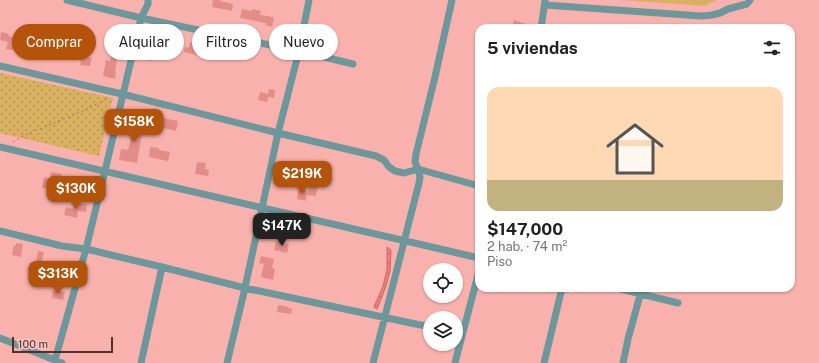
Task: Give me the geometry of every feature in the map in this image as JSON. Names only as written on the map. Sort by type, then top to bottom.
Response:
[{"type":"street","points":[[67,0],[141,18],[269,45]]},
{"type":"street","points":[[55,360],[86,249],[141,18],[148,4],[148,0]]},
{"type":"street","points":[[304,24],[309,0]]},
{"type":"street","points":[[373,363],[419,183],[420,177],[415,162],[416,154],[452,0]]},
{"type":"street","points":[[542,24],[545,2],[701,16],[720,13],[728,9],[747,4],[750,0]]},
{"type":"street","points":[[227,363],[245,288],[278,133],[297,60]]},
{"type":"street","points":[[336,60],[353,64]]},
{"type":"street","points":[[0,66],[376,156],[384,160],[389,167],[395,171],[404,174],[418,169],[475,185]]},
{"type":"street","points":[[2,147],[475,257]]},
{"type":"street","points":[[0,231],[62,246],[86,249],[245,288],[423,325]]},
{"type":"street","points":[[142,363],[162,267]]},
{"type":"street","points":[[463,321],[475,283]]},
{"type":"street","points":[[544,363],[561,292]]},
{"type":"street","points":[[623,363],[641,292]]},
{"type":"street","points":[[644,292],[678,303]]},
{"type":"street","points":[[0,338],[62,363]]},
{"type":"street","points":[[455,363],[457,351]]},
{"type":"path","points":[[2,147],[25,135],[85,110],[112,96]]},
{"type":"shaded area","points":[[621,0],[717,0],[705,6]]},
{"type":"shaded area","points":[[0,73],[113,98],[99,156],[0,133]]},
{"type":"water","points":[[387,247],[391,250],[390,271],[377,309],[374,307],[383,286],[387,270]]},
{"type":"building","points":[[213,0],[221,0],[220,1],[233,4],[232,11],[212,7]]},
{"type":"building","points":[[242,9],[261,11],[260,15],[274,17],[273,24],[269,24],[269,26],[265,25],[266,23],[240,18]]},
{"type":"building","points":[[514,20],[526,24],[513,24]]},
{"type":"building","points":[[1,32],[9,34],[8,36],[12,37],[12,50],[6,49],[8,42],[0,40]]},
{"type":"building","points":[[190,42],[192,43],[192,54],[184,52],[185,47],[189,48]]},
{"type":"building","points":[[81,60],[92,60],[90,66],[80,65]]},
{"type":"building","points":[[106,60],[117,60],[115,79],[103,76]]},
{"type":"building","points":[[269,89],[275,90],[274,98],[268,97],[267,102],[258,100],[260,92],[268,94]]},
{"type":"building","points":[[157,117],[178,121],[176,131],[155,126]]},
{"type":"building","points":[[135,119],[145,121],[137,163],[119,160],[121,149],[128,150]]},
{"type":"building","points":[[150,147],[159,148],[159,150],[170,152],[168,161],[149,157]]},
{"type":"building","points":[[197,162],[206,163],[205,169],[209,170],[208,176],[195,174]]},
{"type":"building","points":[[51,172],[62,174],[59,194],[48,192],[48,189],[42,188],[44,177],[50,179]]},
{"type":"building","points":[[310,182],[318,184],[316,196],[307,195]]},
{"type":"building","points":[[299,189],[307,191],[306,201],[297,199]]},
{"type":"building","points":[[74,202],[87,204],[86,212],[78,211],[77,218],[64,215],[66,207],[73,209]]},
{"type":"building","points":[[276,241],[289,244],[287,253],[274,250]]},
{"type":"building","points":[[16,243],[23,244],[21,257],[12,255],[14,245],[16,246]]},
{"type":"building","points":[[38,251],[44,252],[39,274],[34,273]]},
{"type":"building","points":[[261,256],[274,259],[272,268],[275,269],[273,280],[261,277],[264,264],[259,263]]},
{"type":"building","points":[[53,290],[65,292],[63,300],[52,298]]},
{"type":"building","points":[[278,305],[292,309],[291,314],[277,312]]}]
